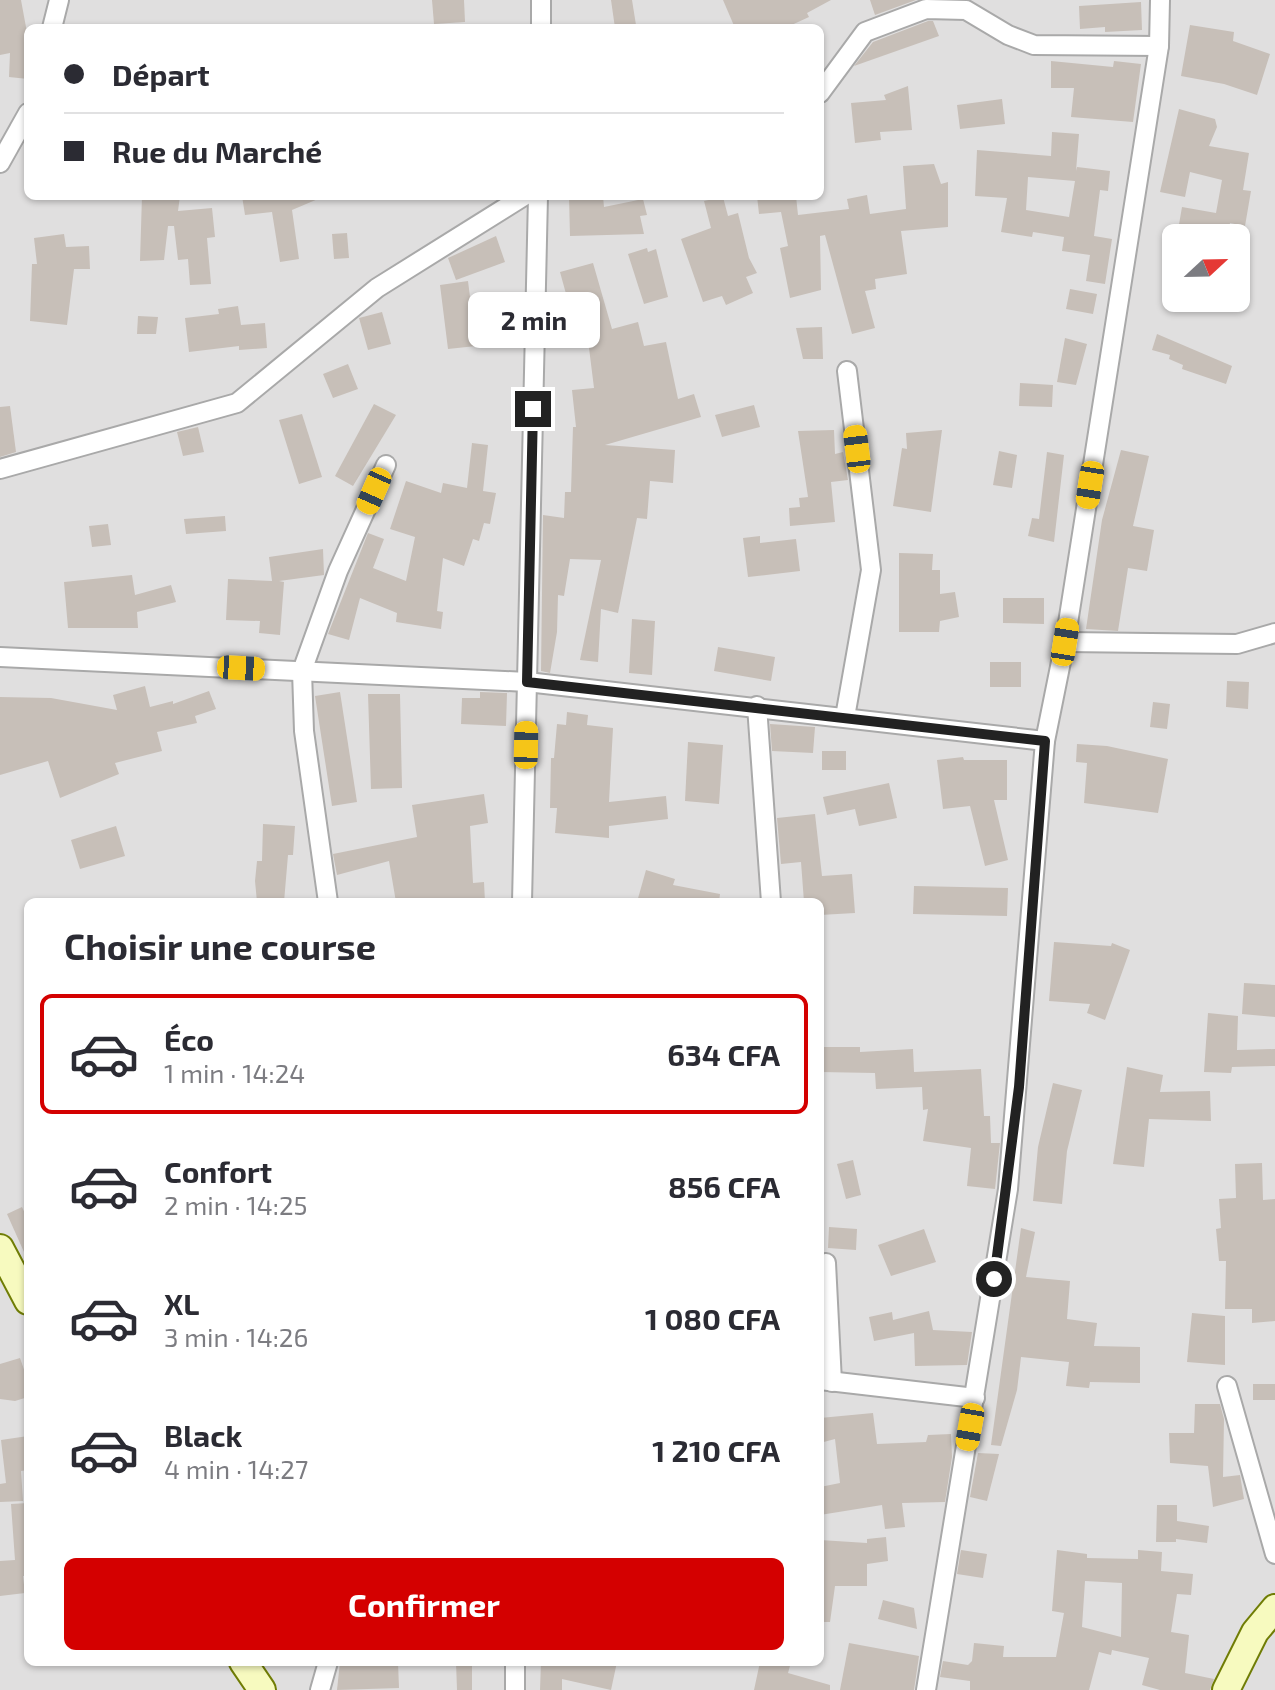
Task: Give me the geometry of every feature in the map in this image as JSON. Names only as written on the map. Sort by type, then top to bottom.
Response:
[{"type":"street","points":[[53,24],[59,0]]},
{"type":"street","points":[[541,0],[541,24]]},
{"type":"street","points":[[926,1690],[1008,1189],[1019,1087],[1045,741],[1065,642],[1159,46],[1160,0]]},
{"type":"street","points":[[824,88],[865,32],[926,9],[966,10],[1008,35],[1034,45],[1159,46]]},
{"type":"street","points":[[0,163],[24,120]]},
{"type":"street","points":[[0,469],[237,403],[377,288],[518,200]]},
{"type":"street","points":[[522,898],[538,200]]},
{"type":"street","points":[[845,717],[871,570],[847,371]]},
{"type":"street","points":[[327,898],[304,731],[302,671],[338,571],[386,465]]},
{"type":"street","points":[[1065,642],[1237,644],[1275,633]]},
{"type":"street","points":[[0,657],[527,682],[1045,741]]},
{"type":"street","points":[[757,706],[771,898]]},
{"type":"street","points":[[0,1248],[24,1293]]},
{"type":"street","points":[[826,1263],[826,1381],[975,1398]]},
{"type":"street","points":[[1227,1386],[1275,1554]]},
{"type":"street","points":[[1226,1690],[1255,1632],[1275,1608]]},
{"type":"street","points":[[246,1666],[262,1690]]},
{"type":"street","points":[[320,1690],[327,1666]]},
{"type":"street","points":[[515,1666],[515,1690]]},
{"type":"shaded area","points":[[0,0],[1275,0],[1275,1690],[0,1690]]},
{"type":"building","points":[[0,0],[21,0],[25,24],[24,79],[9,77],[10,53],[0,55]]},
{"type":"building","points":[[432,0],[464,0],[465,22],[434,24]]},
{"type":"building","points":[[611,0],[632,0],[636,24],[614,24]]},
{"type":"building","points":[[723,0],[831,0],[794,24],[733,24]]},
{"type":"building","points":[[870,0],[916,0],[875,15]]},
{"type":"building","points":[[1141,2],[1142,30],[1105,32],[1105,27],[1080,29],[1079,6]]},
{"type":"building","points":[[933,21],[939,36],[854,66],[873,42]]},
{"type":"building","points":[[1190,25],[1234,32],[1233,41],[1270,54],[1257,95],[1224,84],[1181,76]]},
{"type":"building","points":[[1051,61],[1113,67],[1114,61],[1141,64],[1133,122],[1071,117],[1074,88],[1051,88]]},
{"type":"building","points":[[908,86],[912,130],[880,132],[881,140],[855,143],[851,103],[886,100],[884,95]]},
{"type":"building","points":[[1002,99],[1005,124],[960,129],[957,105]]},
{"type":"building","points":[[1179,109],[1215,119],[1217,127],[1209,146],[1249,153],[1243,190],[1251,191],[1245,224],[1179,224],[1182,207],[1216,213],[1222,180],[1190,172],[1185,197],[1160,192]]},
{"type":"building","points":[[1052,132],[1079,134],[1076,171],[1077,167],[1110,171],[1108,191],[1100,190],[1094,236],[1112,239],[1105,284],[1086,281],[1090,255],[1062,251],[1064,237],[1033,232],[1032,237],[1001,232],[1007,198],[975,196],[977,150],[1051,156]],"holes":[[[1028,177],[1075,181],[1069,217],[1026,210]]]},
{"type":"building","points":[[934,164],[941,184],[948,182],[948,227],[901,231],[907,274],[875,279],[876,289],[865,291],[875,328],[852,334],[825,235],[820,236],[821,290],[790,298],[780,248],[788,246],[781,212],[759,214],[757,200],[796,200],[798,215],[849,209],[847,199],[867,195],[870,214],[906,209],[903,166]]},
{"type":"building","points":[[142,200],[179,200],[178,211],[212,208],[215,237],[207,238],[211,284],[190,285],[188,259],[178,260],[174,226],[168,226],[164,260],[140,261]]},
{"type":"building","points":[[243,200],[316,200],[292,210],[299,259],[280,262],[272,212],[245,215]]},
{"type":"building","points":[[569,200],[603,200],[604,207],[643,200],[647,215],[640,216],[644,234],[570,236]]},
{"type":"building","points":[[724,200],[728,216],[738,213],[749,258],[757,273],[746,277],[753,293],[726,305],[722,296],[703,302],[681,239],[711,228],[704,201]]},
{"type":"building","points":[[347,233],[349,258],[334,259],[332,234]]},
{"type":"building","points":[[64,234],[66,247],[89,246],[90,269],[74,269],[67,325],[30,321],[32,264],[37,264],[34,238]]},
{"type":"building","points":[[496,236],[505,262],[456,280],[448,258]]},
{"type":"building","points":[[647,248],[648,252],[656,249],[668,297],[644,304],[628,254]]},
{"type":"building","points":[[593,263],[612,329],[638,322],[644,346],[666,342],[678,399],[694,394],[701,417],[605,445],[675,450],[673,483],[650,481],[647,519],[637,518],[618,613],[601,609],[598,662],[580,660],[601,560],[570,559],[564,596],[558,595],[557,632],[550,673],[541,671],[543,515],[564,518],[565,492],[571,492],[573,427],[576,427],[572,390],[594,388],[586,324],[561,334],[554,318],[571,312],[560,272]]},
{"type":"building","points":[[468,281],[476,346],[448,349],[440,285]]},
{"type":"building","points":[[1070,289],[1097,294],[1093,314],[1066,309]]},
{"type":"building","points":[[238,306],[241,325],[265,323],[267,348],[239,350],[239,346],[189,352],[185,318],[219,314],[218,309]]},
{"type":"building","points":[[382,312],[391,344],[368,350],[359,318]]},
{"type":"building","points":[[138,316],[158,317],[156,334],[137,334]]},
{"type":"building","points":[[822,327],[823,359],[803,359],[796,328]]},
{"type":"building","points":[[1157,334],[1232,366],[1226,384],[1182,369],[1183,365],[1169,359],[1170,355],[1152,350]]},
{"type":"building","points":[[1065,338],[1087,344],[1076,385],[1057,382]]},
{"type":"building","points":[[348,364],[358,389],[333,398],[323,374]]},
{"type":"building","points":[[1020,383],[1053,385],[1052,407],[1019,406]]},
{"type":"building","points":[[374,404],[396,415],[353,486],[335,476]]},
{"type":"building","points":[[754,405],[760,427],[722,437],[715,415]]},
{"type":"building","points":[[10,406],[16,452],[0,457],[0,407]]},
{"type":"building","points":[[302,414],[322,477],[299,484],[279,420]]},
{"type":"building","points":[[198,427],[204,452],[183,456],[177,432]]},
{"type":"building","points":[[834,430],[835,454],[843,452],[848,480],[831,482],[835,522],[790,526],[789,508],[800,507],[799,498],[808,497],[798,431]]},
{"type":"building","points":[[942,430],[931,512],[893,506],[902,448],[907,449],[906,433]]},
{"type":"building","points":[[472,443],[488,445],[483,491],[496,493],[490,524],[484,523],[479,541],[473,539],[464,566],[443,558],[437,611],[443,612],[441,629],[396,622],[397,613],[360,598],[349,640],[328,634],[368,533],[384,539],[373,568],[406,581],[415,537],[390,529],[406,481],[441,493],[443,483],[467,488]]},
{"type":"building","points":[[1121,450],[1149,456],[1133,526],[1154,530],[1147,571],[1128,568],[1118,631],[1086,629],[1102,520]]},
{"type":"building","points":[[999,451],[1017,455],[1012,488],[993,485]]},
{"type":"building","points":[[1047,452],[1064,455],[1054,542],[1028,536],[1032,518],[1039,519]]},
{"type":"building","points":[[225,516],[226,531],[186,534],[184,519]]},
{"type":"building","points":[[108,524],[111,545],[92,547],[89,526]]},
{"type":"building","points":[[760,536],[760,543],[796,539],[800,571],[748,577],[743,538]]},
{"type":"building","points":[[323,549],[324,575],[279,581],[284,582],[280,635],[259,633],[260,621],[226,620],[228,579],[272,581],[269,557]]},
{"type":"building","points":[[899,553],[933,554],[932,570],[940,570],[940,594],[955,592],[959,617],[940,621],[939,632],[899,632]]},
{"type":"building","points":[[132,575],[135,595],[171,585],[176,602],[137,612],[138,628],[68,628],[64,582]]},
{"type":"building","points":[[1003,598],[1044,598],[1044,624],[1003,623]]},
{"type":"building","points":[[632,619],[655,621],[652,675],[629,673]]},
{"type":"building","points":[[718,647],[775,657],[771,681],[714,671]]},
{"type":"building","points":[[990,662],[1021,662],[1021,687],[990,687]]},
{"type":"building","points":[[1227,681],[1249,682],[1248,709],[1226,707]]},
{"type":"building","points":[[145,686],[150,707],[173,701],[173,704],[209,691],[216,709],[195,716],[197,723],[157,732],[162,751],[115,763],[119,774],[60,798],[48,761],[0,775],[0,697],[51,698],[117,710],[113,695]]},
{"type":"building","points":[[340,692],[357,802],[332,806],[315,696]]},
{"type":"building","points":[[480,692],[507,693],[506,726],[461,724],[462,698],[480,698]]},
{"type":"building","points":[[368,694],[400,694],[402,788],[371,789]]},
{"type":"building","points":[[1153,702],[1170,704],[1167,729],[1150,727]]},
{"type":"building","points":[[567,712],[588,715],[587,725],[613,728],[609,802],[666,796],[668,819],[609,826],[609,838],[555,833],[557,808],[550,808],[551,758],[554,758],[557,724],[566,725]]},
{"type":"building","points":[[770,724],[815,727],[813,753],[772,751]]},
{"type":"building","points":[[688,742],[723,745],[719,804],[685,801]]},
{"type":"building","points":[[1077,744],[1107,746],[1168,759],[1158,813],[1084,803],[1087,763],[1076,762]]},
{"type":"building","points":[[822,751],[846,751],[846,770],[822,770]]},
{"type":"building","points":[[963,757],[964,760],[1007,760],[1007,800],[994,800],[1008,860],[985,866],[970,806],[943,809],[937,760]]},
{"type":"building","points":[[889,783],[897,818],[859,826],[855,809],[827,815],[823,797]]},
{"type":"building","points":[[484,794],[488,823],[470,826],[473,883],[484,882],[485,898],[395,898],[389,861],[337,875],[333,854],[417,837],[412,805]]},
{"type":"building","points":[[815,814],[822,876],[852,874],[855,913],[824,915],[824,898],[804,898],[801,862],[781,864],[777,818]]},
{"type":"building","points":[[263,824],[295,826],[293,855],[288,855],[284,898],[257,898],[257,861],[262,861]]},
{"type":"building","points":[[116,826],[125,856],[80,869],[71,840]]},
{"type":"building","points":[[646,870],[675,879],[673,885],[720,894],[720,898],[638,898]]},
{"type":"building","points":[[914,886],[1008,888],[1007,916],[913,914]]},
{"type":"building","points":[[1054,942],[1111,946],[1112,943],[1130,950],[1105,1020],[1087,1013],[1090,1004],[1049,1001]]},
{"type":"building","points":[[1244,983],[1275,985],[1275,1017],[1242,1014]]},
{"type":"building","points":[[1208,1013],[1238,1016],[1237,1050],[1275,1049],[1275,1066],[1232,1067],[1231,1073],[1204,1072]]},
{"type":"building","points":[[824,1047],[860,1047],[860,1052],[913,1049],[914,1072],[981,1069],[984,1116],[990,1116],[991,1143],[1000,1143],[995,1189],[967,1186],[971,1148],[923,1141],[928,1109],[923,1110],[922,1087],[876,1089],[875,1073],[824,1072]]},
{"type":"building","points":[[1127,1067],[1163,1075],[1160,1092],[1210,1091],[1211,1121],[1149,1119],[1144,1167],[1113,1164]]},
{"type":"building","points":[[1053,1083],[1082,1090],[1067,1151],[1062,1204],[1033,1201],[1038,1147]]},
{"type":"building","points":[[853,1160],[861,1195],[846,1199],[837,1164]]},
{"type":"building","points":[[1262,1163],[1263,1200],[1275,1199],[1275,1321],[1252,1323],[1252,1309],[1225,1309],[1226,1261],[1219,1261],[1216,1229],[1221,1228],[1219,1199],[1236,1198],[1235,1164]]},
{"type":"building","points":[[22,1207],[24,1211],[24,1252],[7,1214]]},
{"type":"building","points":[[829,1227],[857,1229],[856,1250],[828,1248]]},
{"type":"building","points":[[1021,1228],[1035,1232],[1026,1277],[1070,1281],[1067,1319],[1097,1323],[1094,1346],[1140,1347],[1140,1383],[1090,1382],[1089,1388],[1066,1386],[1069,1362],[1021,1357],[1017,1390],[1001,1446],[991,1445]]},
{"type":"building","points":[[924,1229],[936,1262],[891,1276],[878,1245]]},
{"type":"building","points":[[929,1311],[933,1330],[972,1332],[967,1365],[915,1366],[914,1333],[874,1341],[869,1317],[892,1312],[893,1320]]},
{"type":"building","points":[[1192,1313],[1225,1316],[1225,1365],[1187,1362]]},
{"type":"building","points":[[20,1358],[24,1370],[24,1398],[15,1401],[0,1399],[0,1364]]},
{"type":"building","points":[[1253,1384],[1275,1384],[1275,1400],[1253,1400]]},
{"type":"building","points":[[1195,1404],[1220,1404],[1224,1419],[1223,1477],[1240,1475],[1244,1499],[1213,1507],[1208,1466],[1170,1463],[1169,1433],[1194,1433]]},
{"type":"building","points":[[873,1413],[877,1444],[926,1442],[928,1435],[951,1434],[952,1457],[945,1502],[902,1503],[905,1527],[885,1529],[882,1505],[824,1514],[824,1486],[840,1483],[835,1439],[824,1442],[824,1418]]},
{"type":"building","points":[[24,1437],[24,1471],[21,1471],[23,1501],[0,1502],[0,1484],[6,1483],[1,1440]]},
{"type":"building","points":[[978,1453],[999,1454],[987,1501],[970,1497]]},
{"type":"building","points":[[24,1503],[24,1593],[0,1596],[0,1561],[15,1560],[11,1504]]},
{"type":"building","points":[[1157,1505],[1177,1505],[1177,1521],[1209,1526],[1207,1543],[1176,1539],[1176,1542],[1156,1542]]},
{"type":"building","points":[[886,1537],[888,1561],[867,1564],[867,1586],[835,1586],[830,1622],[824,1622],[824,1540],[867,1543],[867,1539]]},
{"type":"building","points":[[961,1550],[987,1554],[983,1578],[957,1574]]},
{"type":"building","points":[[1057,1550],[1087,1554],[1087,1558],[1138,1559],[1138,1550],[1162,1552],[1161,1571],[1193,1574],[1191,1595],[1177,1594],[1171,1632],[1189,1635],[1185,1673],[1214,1679],[1210,1690],[1160,1690],[1142,1685],[1149,1658],[1112,1650],[1111,1655],[1099,1652],[1089,1690],[970,1690],[970,1681],[940,1677],[943,1661],[968,1665],[972,1661],[974,1643],[1004,1646],[1003,1657],[1056,1657],[1064,1613],[1052,1611]],"holes":[[[1085,1581],[1122,1583],[1121,1637],[1082,1627]]]},
{"type":"building","points":[[883,1600],[914,1608],[917,1629],[878,1619]]},
{"type":"building","points":[[849,1643],[919,1656],[914,1690],[840,1690]]},
{"type":"building","points":[[340,1666],[398,1666],[399,1688],[337,1690]]},
{"type":"building","points":[[456,1666],[472,1666],[472,1690],[457,1690]]},
{"type":"building","points":[[541,1666],[616,1666],[611,1690],[562,1679],[562,1690],[540,1690]]},
{"type":"building","points":[[759,1666],[790,1666],[788,1673],[830,1685],[830,1690],[754,1690]]},
{"type":"route","points":[[533,409],[527,682],[1045,741],[1019,1087],[994,1279]]}]
